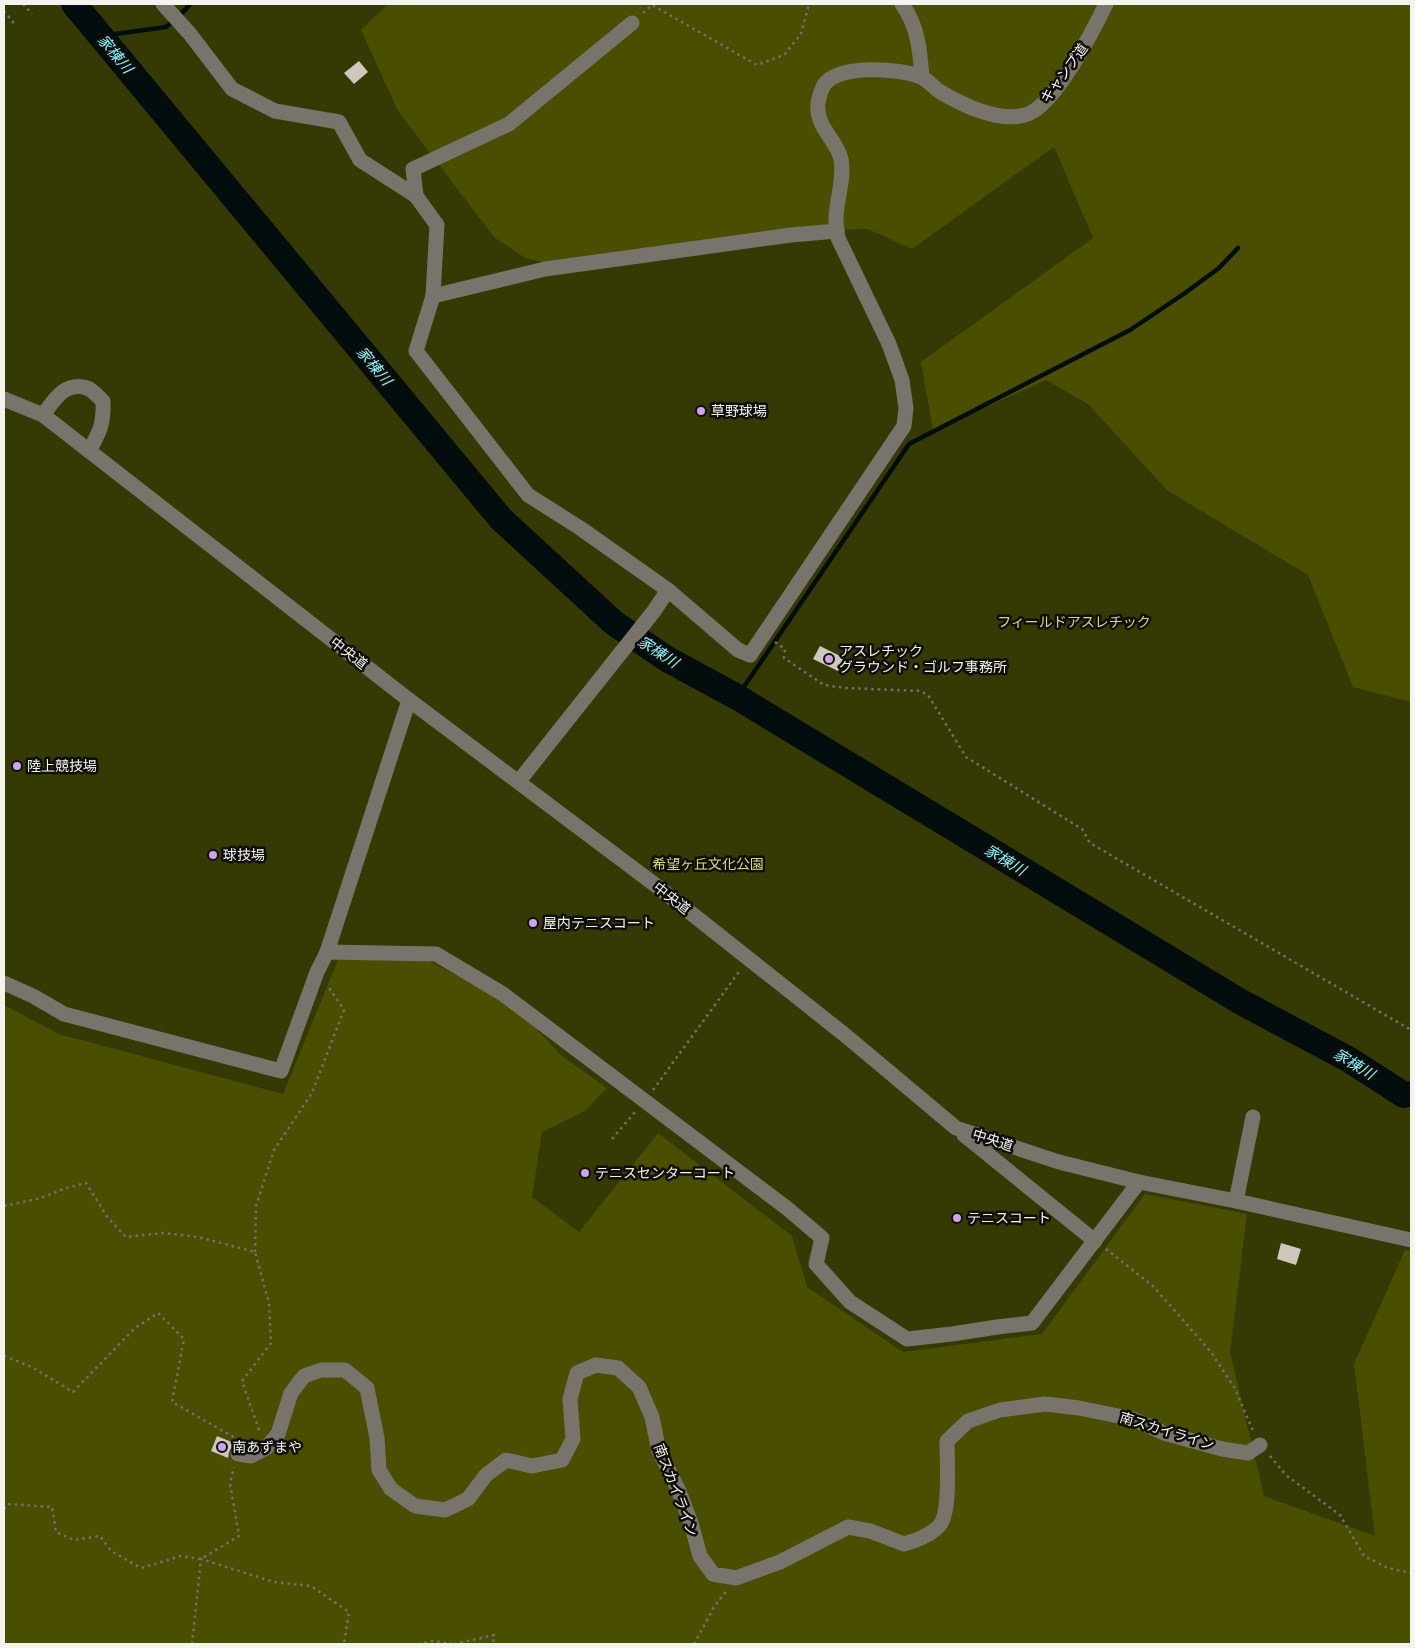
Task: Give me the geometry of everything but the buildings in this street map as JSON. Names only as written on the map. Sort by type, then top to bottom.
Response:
[{"type":"lane","points":[[163,4],[190,34],[232,89],[275,111],[339,122],[360,160],[416,196],[437,225],[433,296],[416,351],[528,494],[668,590],[738,650],[750,655],[904,426],[906,408],[902,380],[889,344],[838,238],[836,220],[841,158],[822,125],[818,111],[818,103],[824,84],[832,78],[853,70],[884,69],[922,77],[917,35],[907,10],[902,4]]},
{"type":"lane","name":"キャンプ道","points":[[922,77],[957,102],[982,112],[1008,116],[1028,114],[1038,108],[1051,95],[1088,42],[1106,4]]},
{"type":"lane","points":[[416,196],[413,169],[509,124],[632,23]]},
{"type":"lane","points":[[433,296],[545,269],[791,235],[837,231]]},
{"type":"lane","points":[[43,415],[56,396],[71,386],[89,388],[103,401],[104,418],[89,451]]},
{"type":"lane","name":"中央道","points":[[4,399],[43,415],[409,700],[658,887],[845,1035],[956,1128],[1059,1162],[1139,1182],[1236,1201],[1411,1240]]},
{"type":"lane","points":[[519,781],[654,611],[668,590]]},
{"type":"lane","points":[[4,983],[33,996],[64,1014],[281,1071],[317,972],[327,952],[409,700]]},
{"type":"lane","points":[[327,952],[436,954],[502,994],[646,1100],[788,1209],[822,1238],[816,1264],[825,1276],[850,1302],[907,1339],[1032,1323],[1139,1182]]},
{"type":"lane","points":[[1236,1201],[1253,1117]]},
{"type":"lane","points":[[956,1128],[1095,1241]]},
{"type":"lane","name":"南スカイライン","points":[[266,1448],[278,1434],[291,1393],[304,1376],[320,1370],[345,1370],[367,1388],[377,1438],[379,1470],[391,1489],[415,1506],[445,1510],[468,1500],[486,1475],[506,1460],[532,1466],[562,1460],[573,1440],[570,1399],[577,1373],[596,1365],[618,1368],[639,1387],[652,1417],[659,1451],[678,1489],[700,1556],[713,1574],[736,1578],[780,1562],[848,1527],[870,1530],[904,1544],[926,1536],[941,1525],[947,1506],[947,1441],[968,1421],[1000,1410],[1045,1404],[1054,1405],[1133,1419],[1164,1433],[1222,1448],[1248,1453],[1260,1445]]},
{"type":"lane","points":[[238,1454],[251,1456],[266,1448]]},
{"type":"path","points":[[23,4],[32,14]]},
{"type":"path","points":[[632,23],[652,5],[757,65],[784,55],[801,34],[809,4]]},
{"type":"path","points":[[4,11],[16,26]]},
{"type":"path","points":[[764,635],[784,650],[784,658],[824,685],[846,688],[920,691],[928,696],[966,756],[1082,829],[1090,843],[1411,1030]]},
{"type":"path","points":[[612,1139],[646,1100],[748,958]]},
{"type":"path","points":[[266,1448],[242,1381],[271,1343],[269,1303],[255,1252],[256,1206],[274,1150],[312,1093],[344,1010],[317,972]]},
{"type":"path","points":[[4,1206],[41,1198],[66,1188],[86,1183],[108,1218],[126,1237],[163,1233],[198,1238],[255,1252]]},
{"type":"path","points":[[1095,1241],[1152,1286],[1211,1352],[1234,1388],[1260,1445],[1286,1474],[1340,1515],[1364,1556],[1388,1568],[1411,1573]]},
{"type":"path","points":[[4,1356],[32,1367],[72,1392],[135,1328],[158,1313],[184,1339],[172,1402],[240,1440],[230,1483],[239,1536],[201,1559]]},
{"type":"path","points":[[4,1509],[8,1504],[52,1507],[56,1532],[74,1540],[100,1536],[111,1551],[141,1568],[181,1556],[201,1559],[274,1582],[311,1586],[349,1612],[344,1644]]},
{"type":"path","points":[[192,1644],[201,1559]]},
{"type":"path","points":[[694,1644],[714,1607],[736,1578]]},
{"type":"path","points":[[418,1644],[432,1641],[454,1644],[494,1635],[493,1644]]},
{"type":"green space","name":"希望ヶ丘文化公園","points":[[4,4],[1411,4],[1411,1644],[4,1644]]},
{"type":"shaded area","points":[[388,4],[1411,4],[1411,702],[1353,687],[1308,575],[1168,491],[1088,404],[1046,380],[933,431],[921,362],[1093,238],[1054,147],[912,249],[868,229],[820,230],[570,269],[525,258],[494,237],[398,111],[361,30]]},
{"type":"shaded area","points":[[423,958],[497,996],[523,1015],[562,1056],[607,1088],[585,1111],[542,1132],[532,1197],[579,1232],[658,1133],[792,1236],[807,1287],[903,1352],[1042,1334],[1145,1194],[1247,1214],[1230,1352],[1264,1496],[1375,1536],[1354,1364],[1405,1250],[1411,1251],[1411,1644],[4,1644],[4,1005],[59,1034],[283,1094],[338,960]]},
{"type":"waterway","name":"家棟川","points":[[74,4],[501,519],[614,623],[667,659],[737,697],[1241,1002],[1348,1059],[1404,1095],[1411,1094]]},
{"type":"waterway","points":[[101,36],[166,27],[190,4]]},
{"type":"waterway","points":[[737,697],[909,444],[1130,330],[1219,268],[1238,248]]},
{"type":"place","name":"草野球場","points":[[701,411]]},
{"type":"place","name":"アスレチック グラウンド・ゴルフ事務所","points":[[829,659]]},
{"type":"place","name":"陸上競技場","points":[[17,766]]},
{"type":"place","name":"球技場","points":[[213,855]]},
{"type":"place","name":"屋内テニスコート","points":[[533,923]]},
{"type":"place","name":"テニスセンターコート","points":[[585,1173]]},
{"type":"place","name":"テニスコート","points":[[957,1218]]},
{"type":"place","name":"南あずまや","points":[[222,1447]]},
{"type":"park label","name":"フィールドアスレチック","points":[[1074,622]]}]
